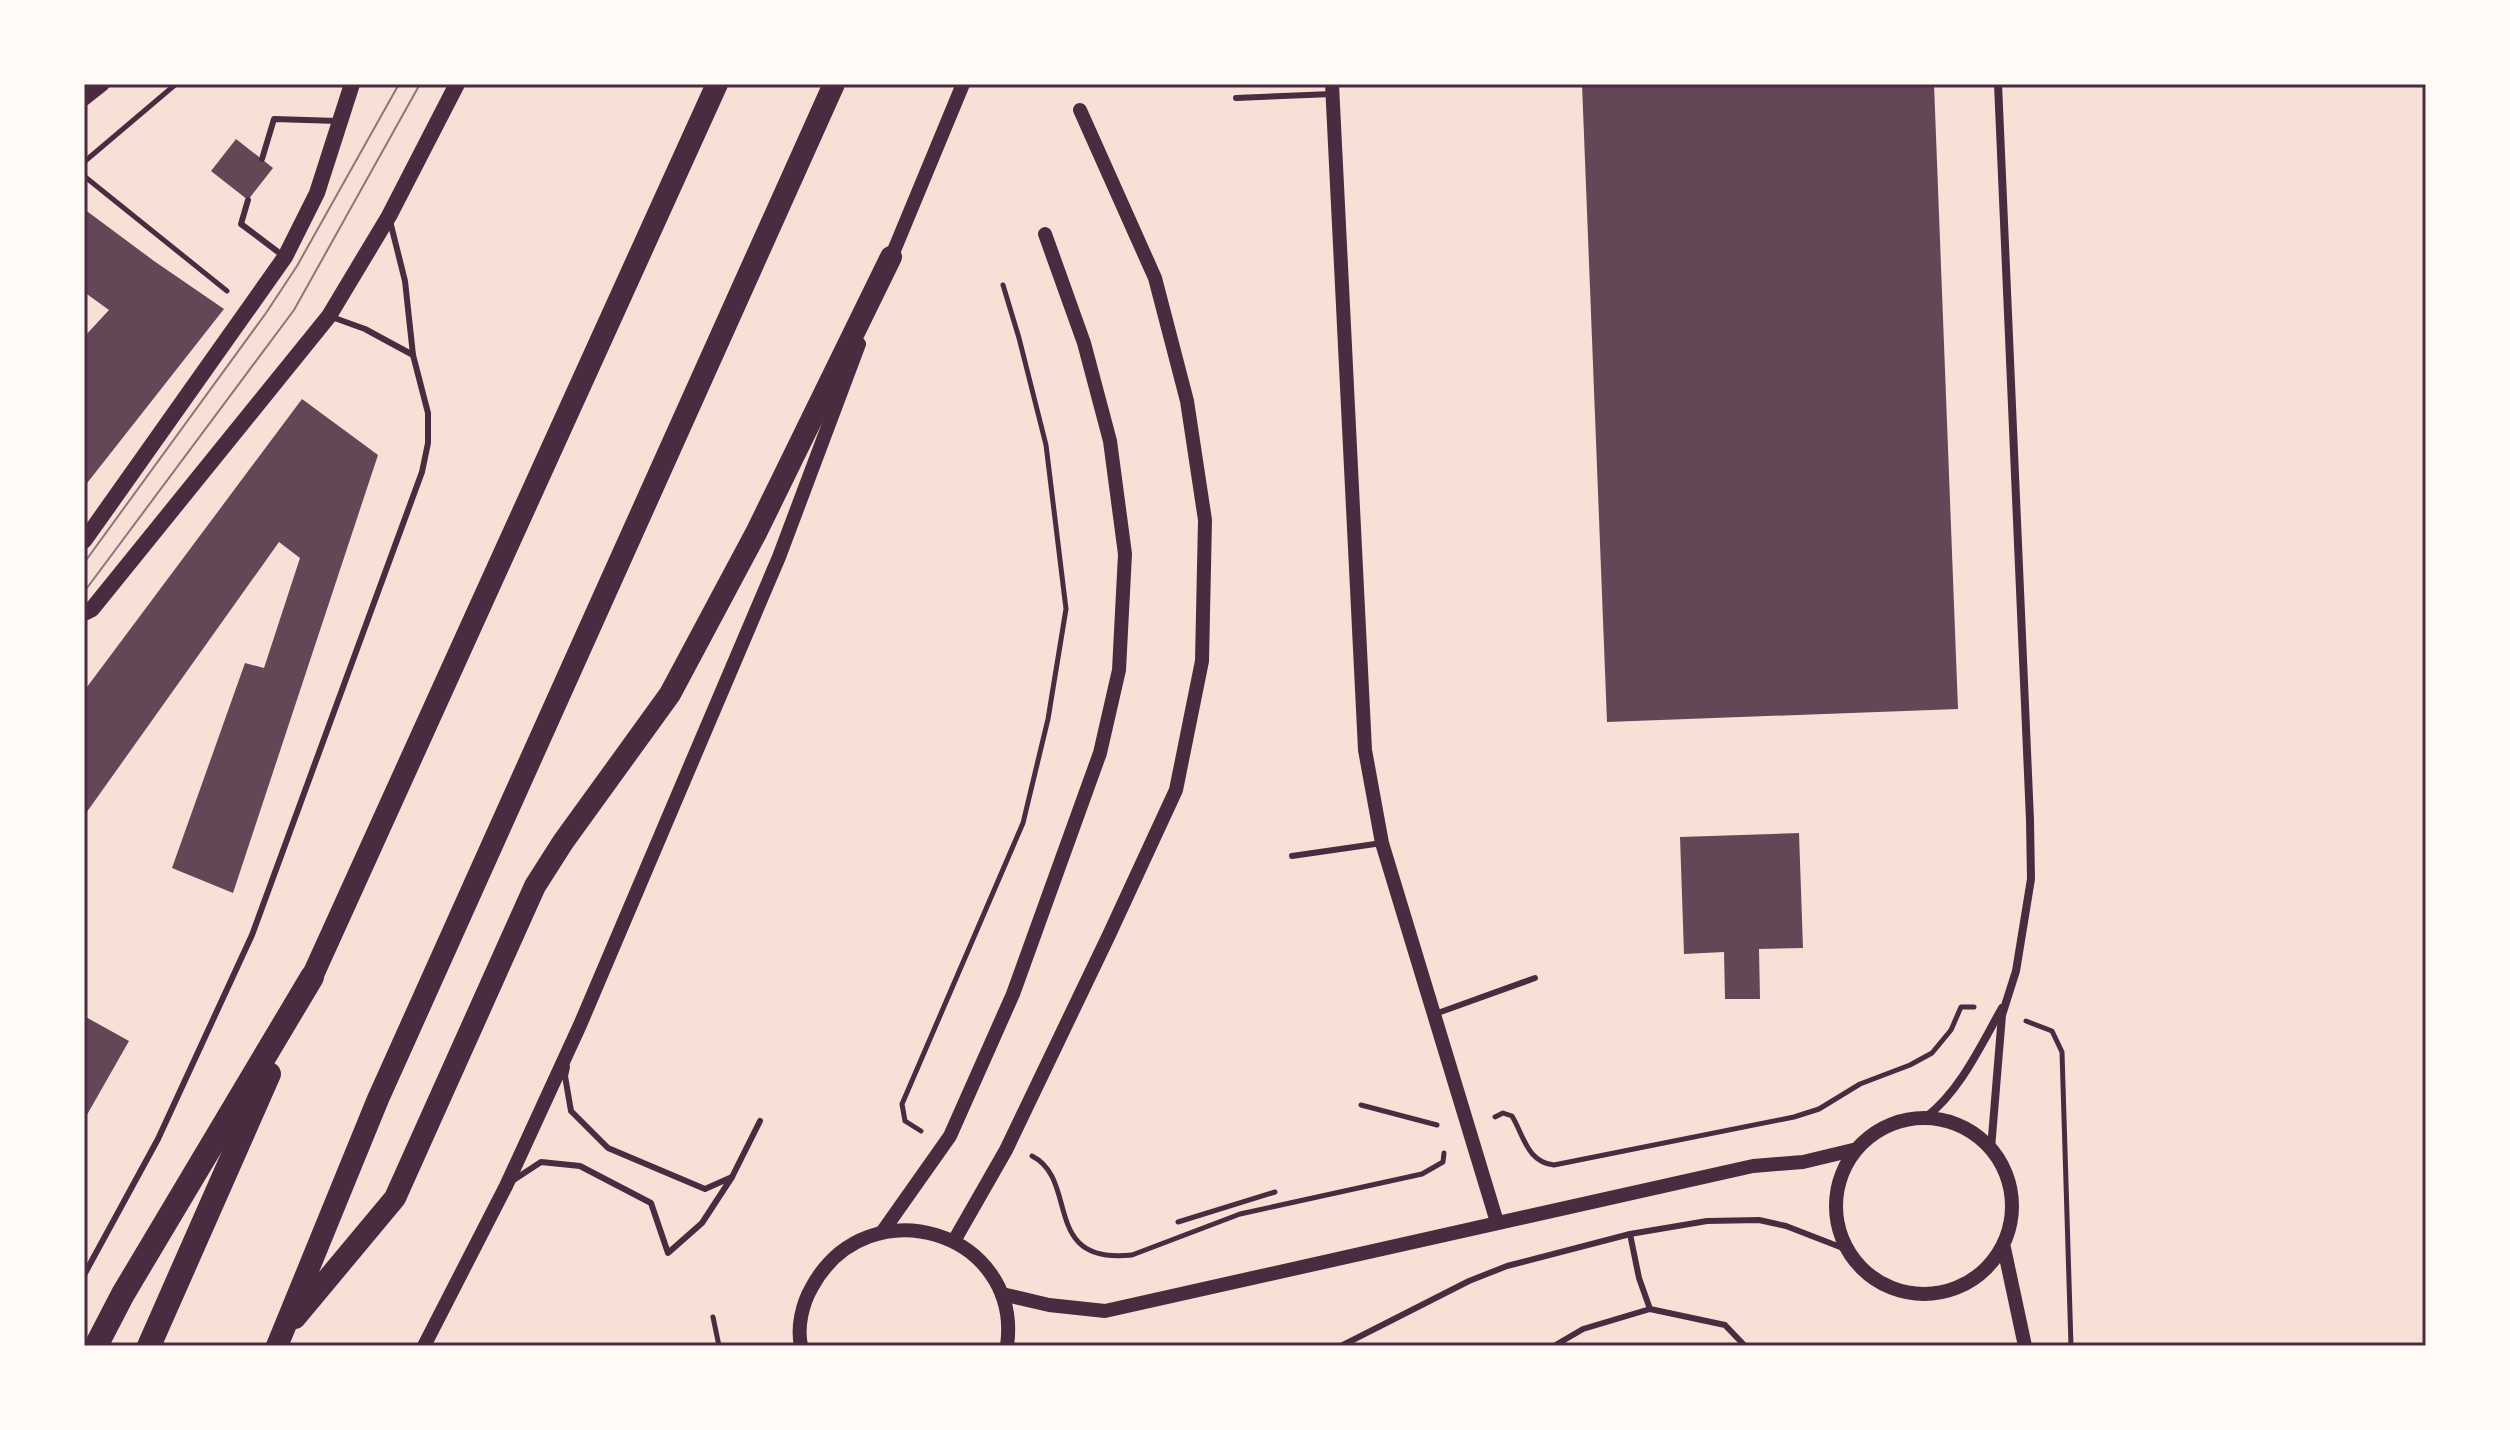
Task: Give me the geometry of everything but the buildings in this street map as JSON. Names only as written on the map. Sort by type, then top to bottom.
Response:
[{"type":"highway","points":[[149,1346],[312,977],[717,84]]},
{"type":"highway","points":[[279,1340],[378,1099],[834,84]]},
{"type":"highway","points":[[279,1340],[395,1198],[535,886],[563,842],[670,694],[756,533],[891,257]]},
{"type":"highway","points":[[96,1346],[123,1294],[312,977]]},
{"type":"main road","points":[[84,541],[285,257],[317,193],[352,84]]},
{"type":"main road","points":[[84,613],[92,609],[329,316],[389,216],[457,84]]},
{"type":"street","points":[[84,99],[103,84]]},
{"type":"street","points":[[424,1346],[506,1186],[580,1025],[779,557],[891,257],[963,84]]},
{"type":"street","points":[[1926,1117],[1939,1107],[1961,1077],[2004,1004],[2016,971],[2025,927],[2031,864],[1998,84]]},
{"type":"street","points":[[1332,89],[1365,750],[1382,843],[1497,1222]]},
{"type":"street","points":[[954,1241],[1006,1150],[1176,790],[1202,661],[1205,520],[1187,401],[1155,278],[1080,110]]},
{"type":"street","points":[[883,1231],[950,1136],[1013,994],[1100,753],[1119,670],[1125,554],[1110,441],[1084,343],[1045,234]]},
{"type":"street","points":[[1991,1149],[2004,1004]]},
{"type":"street","points":[[1002,1294],[1049,1305],[1105,1311],[1753,1166],[1803,1162],[1853,1150],[1888,1126],[1926,1117],[1949,1120],[1961,1126],[1991,1149],[2005,1168],[2013,1202],[2004,1248],[1990,1266],[1971,1281],[1948,1292],[1908,1294],[1881,1283],[1860,1267],[1848,1250],[1840,1228],[1836,1197],[1838,1183],[1853,1150]]},
{"type":"street","points":[[801,1346],[799,1337],[804,1301],[822,1268],[849,1244],[883,1231],[919,1230],[954,1241],[983,1263],[1002,1294],[1009,1330],[1007,1346]]},
{"type":"street","points":[[2004,1248],[2025,1346]]},
{"type":"lane","points":[[1236,98],[1332,89]]},
{"type":"lane","points":[[262,159],[274,119],[341,121]]},
{"type":"lane","points":[[248,200],[241,224],[285,257]]},
{"type":"lane","points":[[84,1275],[158,1139],[252,935],[418,481],[428,443],[428,413],[413,355],[405,281],[389,216]]},
{"type":"lane","points":[[329,316],[365,329],[413,355]]},
{"type":"lane","points":[[1292,856],[1382,843]]},
{"type":"lane","points":[[1435,1014],[1535,978]]},
{"type":"lane","points":[[580,1025],[565,1076],[571,1111],[580,1121],[608,1148],[705,1189],[732,1177]]},
{"type":"lane","points":[[506,1186],[541,1162],[580,1166],[651,1203],[668,1253],[702,1223],[732,1177],[760,1121]]},
{"type":"lane","points":[[1341,1346],[1437,1295],[1495,1271],[1630,1234],[1707,1221],[1759,1220],[1786,1226],[1848,1250]]},
{"type":"lane","points":[[1630,1234],[1639,1278],[1650,1309]]},
{"type":"lane","points":[[1554,1346],[1583,1329],[1650,1309],[1725,1325],[1745,1346]]},
{"type":"path","points":[[84,162],[176,84]]},
{"type":"path","points":[[84,176],[234,297]]},
{"type":"path","points":[[922,1131],[905,1121],[902,1104],[1023,823],[1048,719],[1066,609],[1046,445],[1003,285]]},
{"type":"path","points":[[1498,1116],[1503,1113],[1512,1116],[1532,1155],[1542,1163],[1554,1165],[1794,1117],[1819,1109],[1873,1078],[1920,1060],[1941,1044],[1961,1007],[1973,1007]]},
{"type":"path","points":[[2041,1025],[2057,1037],[2062,1052],[2071,1346]]},
{"type":"path","points":[[1361,1105],[1445,1127]]},
{"type":"path","points":[[1031,1156],[1049,1169],[1064,1220],[1084,1247],[1096,1253],[1118,1256],[1132,1255],[1240,1214],[1422,1174],[1443,1162],[1448,1141]]},
{"type":"path","points":[[1178,1222],[1275,1192]]},
{"type":"path","points":[[713,1317],[719,1346]]},
{"type":"tram line","points":[[84,563],[297,266],[399,84]]},
{"type":"tram line","points":[[84,592],[294,310],[420,84]]}]
